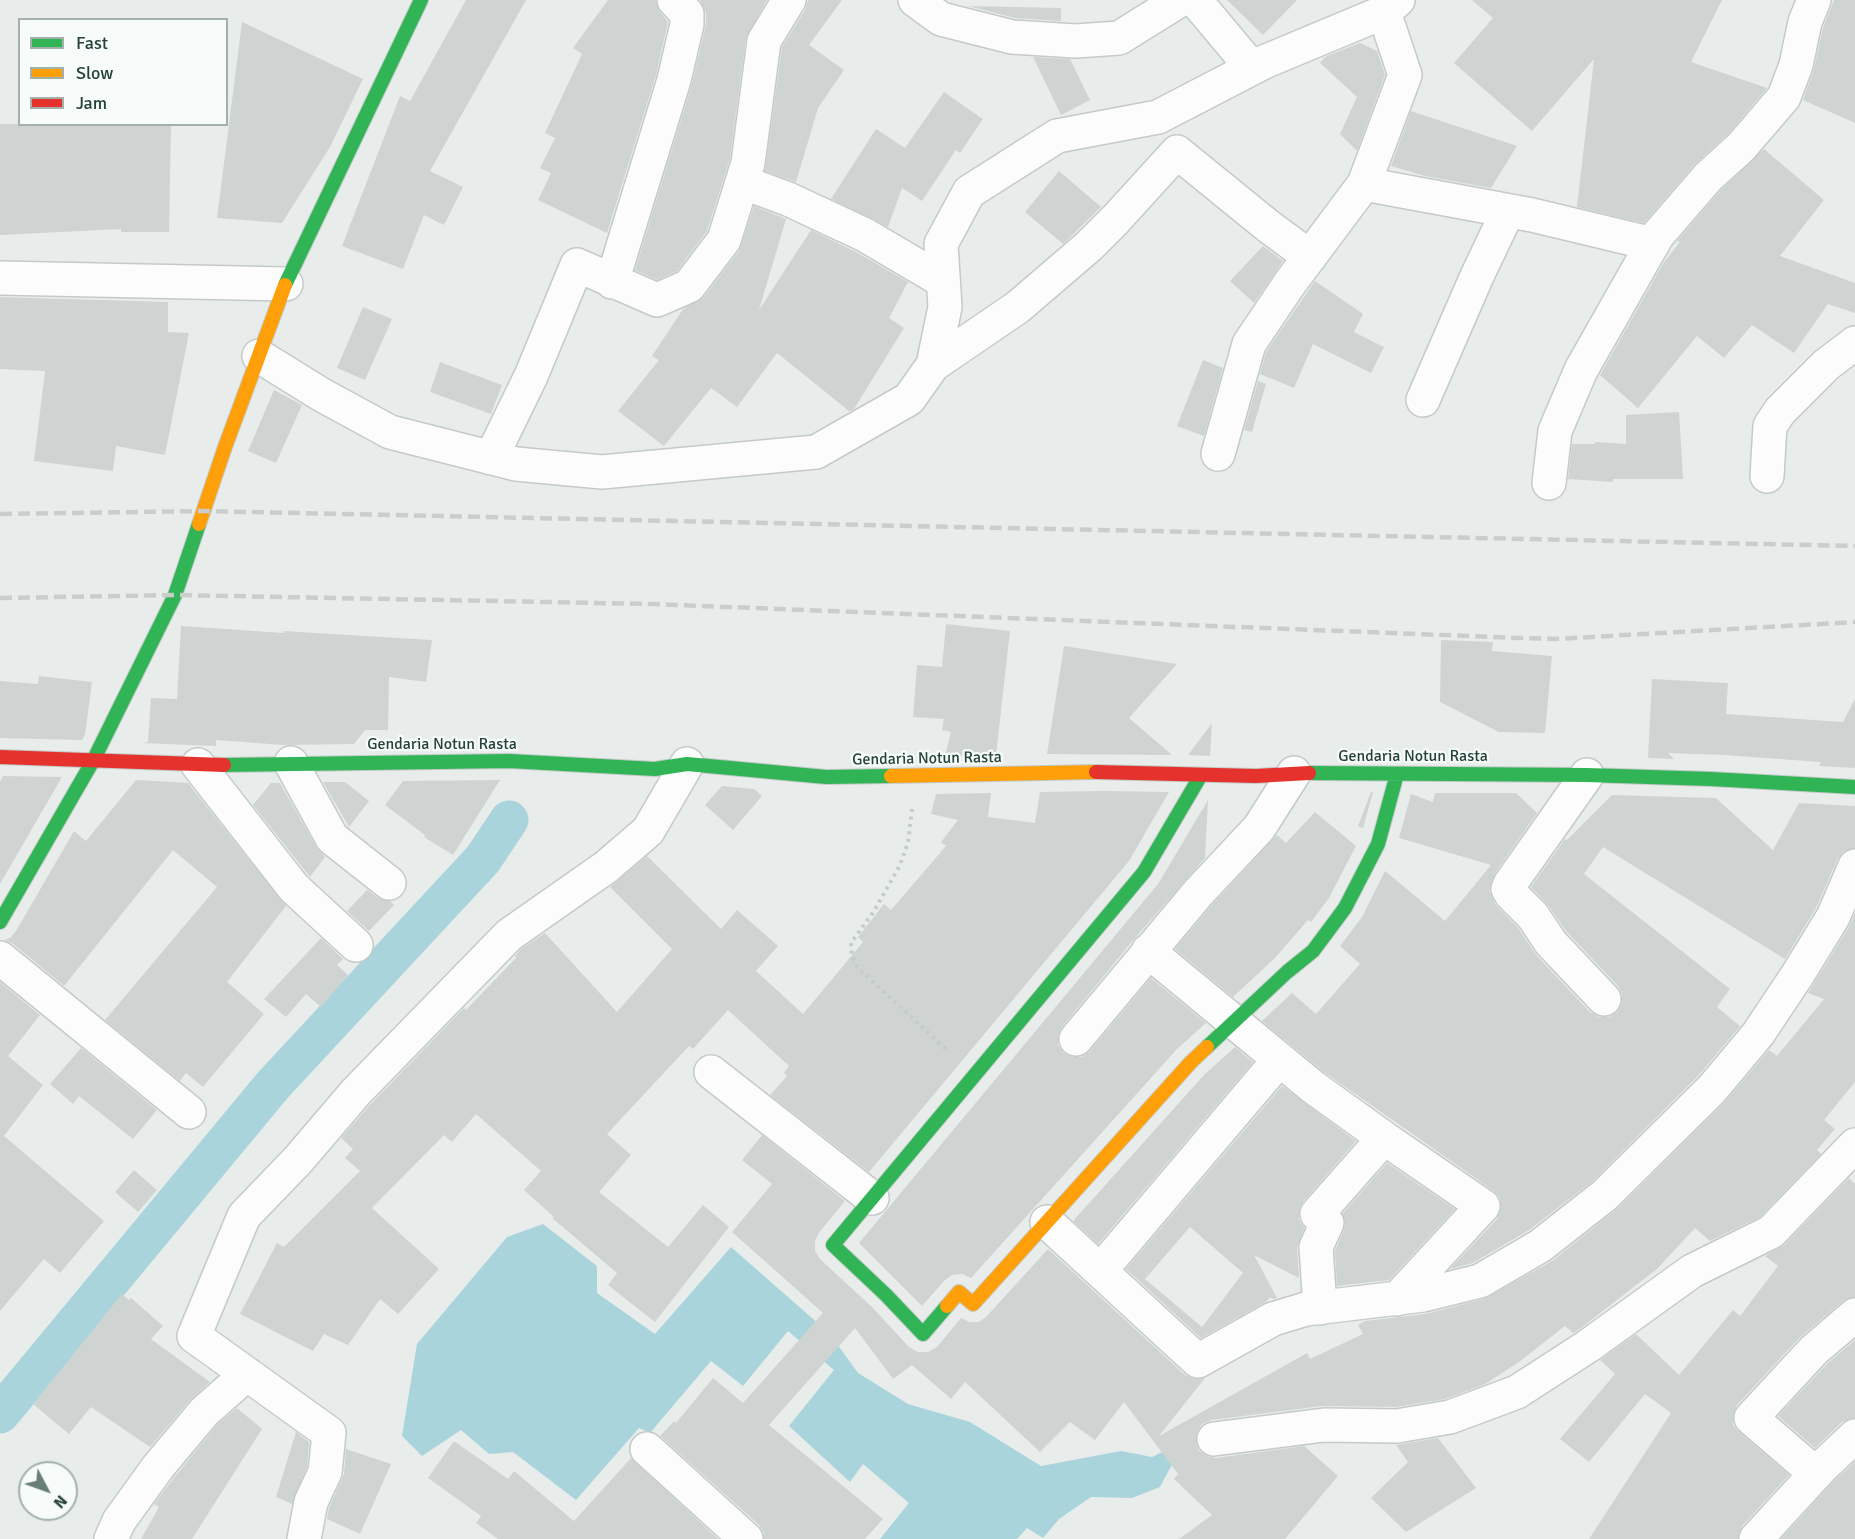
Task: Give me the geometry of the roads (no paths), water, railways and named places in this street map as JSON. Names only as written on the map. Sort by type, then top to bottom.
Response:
[{"type":"main road","points":[[0,922],[94,759],[175,595],[225,447],[286,284],[422,0]]},
{"type":"main road","name":"Gendaria Notun Rasta","points":[[0,757],[198,765],[509,761],[655,769],[687,764],[826,777],[1104,772],[1256,776],[1294,773],[1587,775],[1855,787]]},
{"type":"main road","points":[[1202,775],[1144,872],[833,1245],[886,1295],[922,1334],[959,1292],[973,1304],[1191,1062],[1287,972],[1313,951],[1345,908],[1378,844],[1397,774]]},
{"type":"street","points":[[612,282],[674,80],[687,24],[687,14],[674,0]]},
{"type":"street","points":[[491,458],[531,376],[577,265],[657,300],[689,286],[724,240],[748,163],[764,41],[789,0]]},
{"type":"street","points":[[915,0],[941,19],[1012,37],[1076,40],[1119,38],[1180,0]]},
{"type":"street","points":[[1196,0],[1252,68]]},
{"type":"street","points":[[1549,483],[1555,431],[1581,370],[1653,244],[1708,177],[1741,147],[1784,97],[1796,64],[1805,22],[1814,0]]},
{"type":"street","points":[[933,365],[945,307],[940,244],[969,192],[1057,136],[1158,117],[1252,68],[1391,6],[1405,75],[1365,184],[1249,344],[1218,454]]},
{"type":"street","points":[[259,356],[322,396],[390,432],[516,464],[602,472],[816,452],[909,399],[933,365],[1018,307],[1089,246],[1177,152],[1310,257]]},
{"type":"street","points":[[742,182],[788,199],[866,235],[943,281]]},
{"type":"street","points":[[1365,184],[1508,211],[1653,244]]},
{"type":"street","points":[[1423,400],[1472,286],[1508,211]]},
{"type":"street","points":[[0,278],[286,284]]},
{"type":"street","points":[[1767,476],[1770,426],[1780,411],[1826,365],[1855,343]]},
{"type":"street","points":[[291,763],[332,838],[389,883]]},
{"type":"street","points":[[304,1539],[311,1502],[325,1472],[329,1433],[194,1336],[244,1216],[298,1160],[356,1092],[509,936],[606,867],[648,831],[687,764]]},
{"type":"street","points":[[198,765],[294,888],[356,945]]},
{"type":"street","points":[[1076,1039],[1148,951],[1167,933],[1198,893],[1259,828],[1294,773]]},
{"type":"street","points":[[1587,775],[1508,889],[1533,916],[1551,943],[1604,999]]},
{"type":"street","points":[[1047,1222],[1198,1361],[1274,1318],[1306,1309],[1423,1295],[1479,1281],[1540,1246],[1605,1195],[1712,1089],[1758,1034],[1798,974],[1833,917],[1855,866]]},
{"type":"street","points":[[1148,951],[1313,1087],[1483,1206],[1397,1299]]},
{"type":"street","points":[[0,958],[189,1112]]},
{"type":"street","points":[[1100,1271],[1279,1060]]},
{"type":"street","points":[[711,1072],[872,1198]]},
{"type":"street","points":[[1320,1308],[1316,1246],[1327,1223],[1317,1215],[1383,1138]]},
{"type":"street","points":[[1214,1439],[1324,1425],[1397,1426],[1450,1417],[1517,1392],[1588,1346],[1692,1271],[1771,1232],[1855,1145]]},
{"type":"street","points":[[1816,1474],[1751,1418],[1815,1350],[1855,1315]]},
{"type":"street","points":[[111,1539],[119,1521],[158,1467],[204,1412],[247,1374]]},
{"type":"street","points":[[1756,1539],[1855,1436]]},
{"type":"street","points":[[647,1449],[746,1539]]},
{"type":"water","points":[[543,1224],[597,1266],[597,1293],[655,1334],[731,1247],[829,1333],[858,1373],[908,1404],[970,1422],[1041,1466],[1121,1451],[1152,1457],[1170,1448],[1177,1455],[1160,1487],[1132,1498],[1091,1497],[1059,1519],[1043,1538],[1027,1528],[1017,1539],[880,1539],[909,1503],[863,1464],[850,1482],[789,1426],[834,1370],[788,1331],[743,1386],[711,1361],[650,1433],[639,1428],[576,1500],[513,1452],[489,1454],[461,1430],[422,1456],[402,1436],[417,1344],[507,1237]]},
{"type":"waterway","points":[[0,1414],[273,1085],[483,859],[509,820]]},
{"type":"railway","points":[[0,514],[203,511],[1855,546]]},
{"type":"railway","points":[[0,598],[175,595],[652,604],[1555,639],[1855,622]]}]
